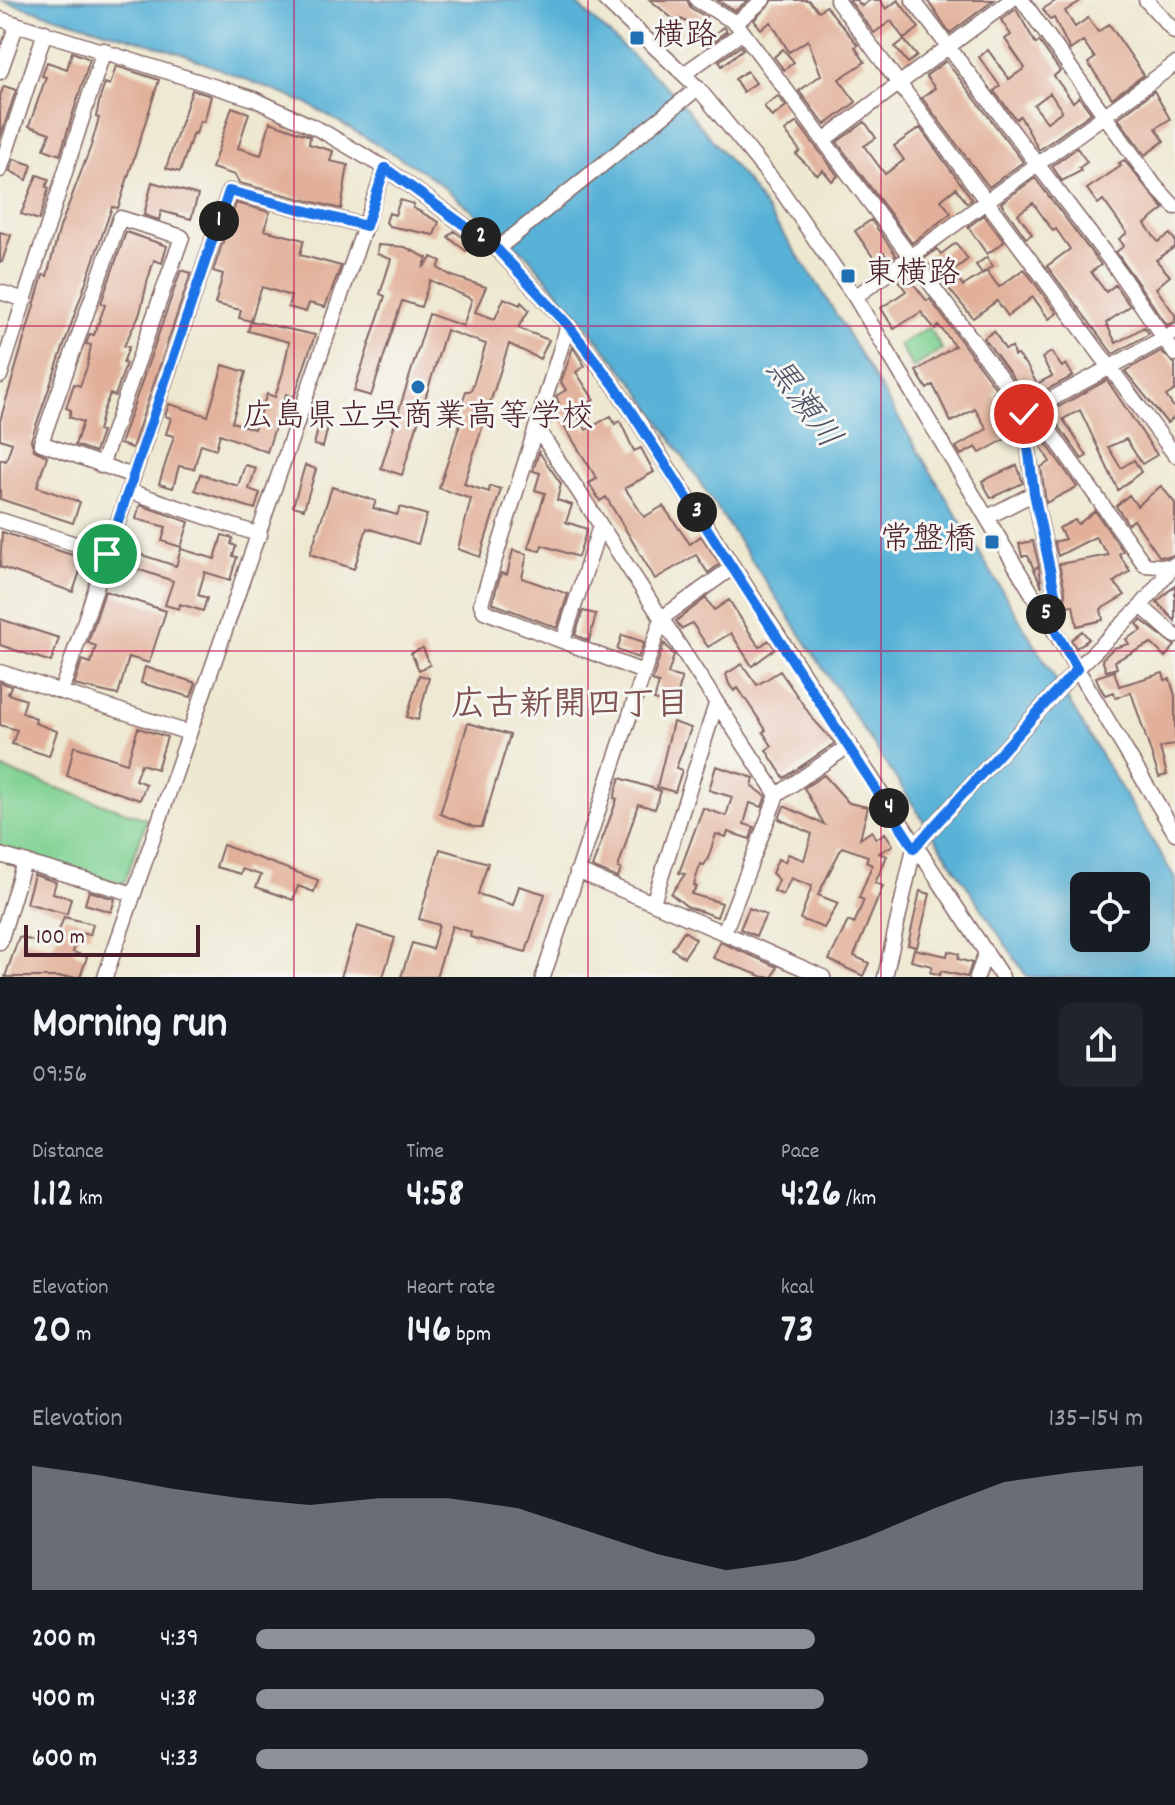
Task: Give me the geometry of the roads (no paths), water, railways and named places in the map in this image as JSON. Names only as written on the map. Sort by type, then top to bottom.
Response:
[{"type":"street","points":[[605,0],[685,73],[694,92],[781,190],[855,297],[1038,600],[1073,673],[1175,833]]},
{"type":"street","points":[[697,0],[740,28],[1024,409],[1035,410],[1145,565],[1174,566]]},
{"type":"street","points":[[685,73],[740,28],[763,0]]},
{"type":"street","points":[[837,0],[1175,455]]},
{"type":"street","points":[[913,0],[1169,336],[1175,354]]},
{"type":"street","points":[[825,139],[1011,0]]},
{"type":"street","points":[[1022,0],[1155,186],[1175,207]]},
{"type":"street","points":[[1146,0],[1175,32]]},
{"type":"street","points":[[0,19],[254,99],[322,131],[385,168],[501,246],[614,385],[1002,977]]},
{"type":"street","points":[[0,72],[17,24]]},
{"type":"street","points":[[0,170],[45,32]]},
{"type":"street","points":[[0,376],[104,50]]},
{"type":"street","points":[[855,297],[1175,64]]},
{"type":"street","points":[[501,246],[694,92]]},
{"type":"street","points":[[105,977],[385,168]]},
{"type":"street","points":[[61,692],[229,191],[366,226]]},
{"type":"street","points":[[101,466],[182,237],[120,218],[41,443],[101,466],[133,476]]},
{"type":"street","points":[[0,292],[25,300]]},
{"type":"street","points":[[568,325],[481,604],[484,611],[643,672]]},
{"type":"street","points":[[1038,600],[1055,593],[1034,493],[1024,414],[1169,336]]},
{"type":"street","points":[[537,428],[777,795]]},
{"type":"street","points":[[129,491],[260,535]]},
{"type":"street","points":[[988,517],[1034,493]]},
{"type":"street","points":[[0,520],[107,554]]},
{"type":"street","points":[[563,641],[600,526]]},
{"type":"street","points":[[885,977],[917,844],[1073,673],[1141,606],[1174,566]]},
{"type":"street","points":[[543,977],[662,618],[733,567]]},
{"type":"street","points":[[1141,606],[1175,636]]},
{"type":"street","points":[[0,672],[189,733]]},
{"type":"street","points":[[653,903],[716,704]]},
{"type":"street","points":[[724,933],[777,795],[850,745]]},
{"type":"street","points":[[0,855],[134,894]]},
{"type":"street","points":[[0,942],[24,862]]},
{"type":"street","points":[[577,871],[823,977]]},
{"type":"street","points":[[977,977],[986,952]]},
{"type":"water","name":"黒瀬川","points":[[0,0],[572,0],[675,95],[747,182],[819,286],[1175,878],[1175,977],[1027,977],[635,384],[528,256],[426,173],[308,104],[177,52]]},
{"type":"place","name":"横路","points":[[637,38]]},
{"type":"place","name":"東横路","points":[[848,276]]},
{"type":"place","name":"広島県立呉商業高等学校","points":[[418,387]]},
{"type":"place","name":"常盤橋","points":[[992,542]]},
{"type":"district","name":"広古新開四丁目","points":[[570,707]]}]
